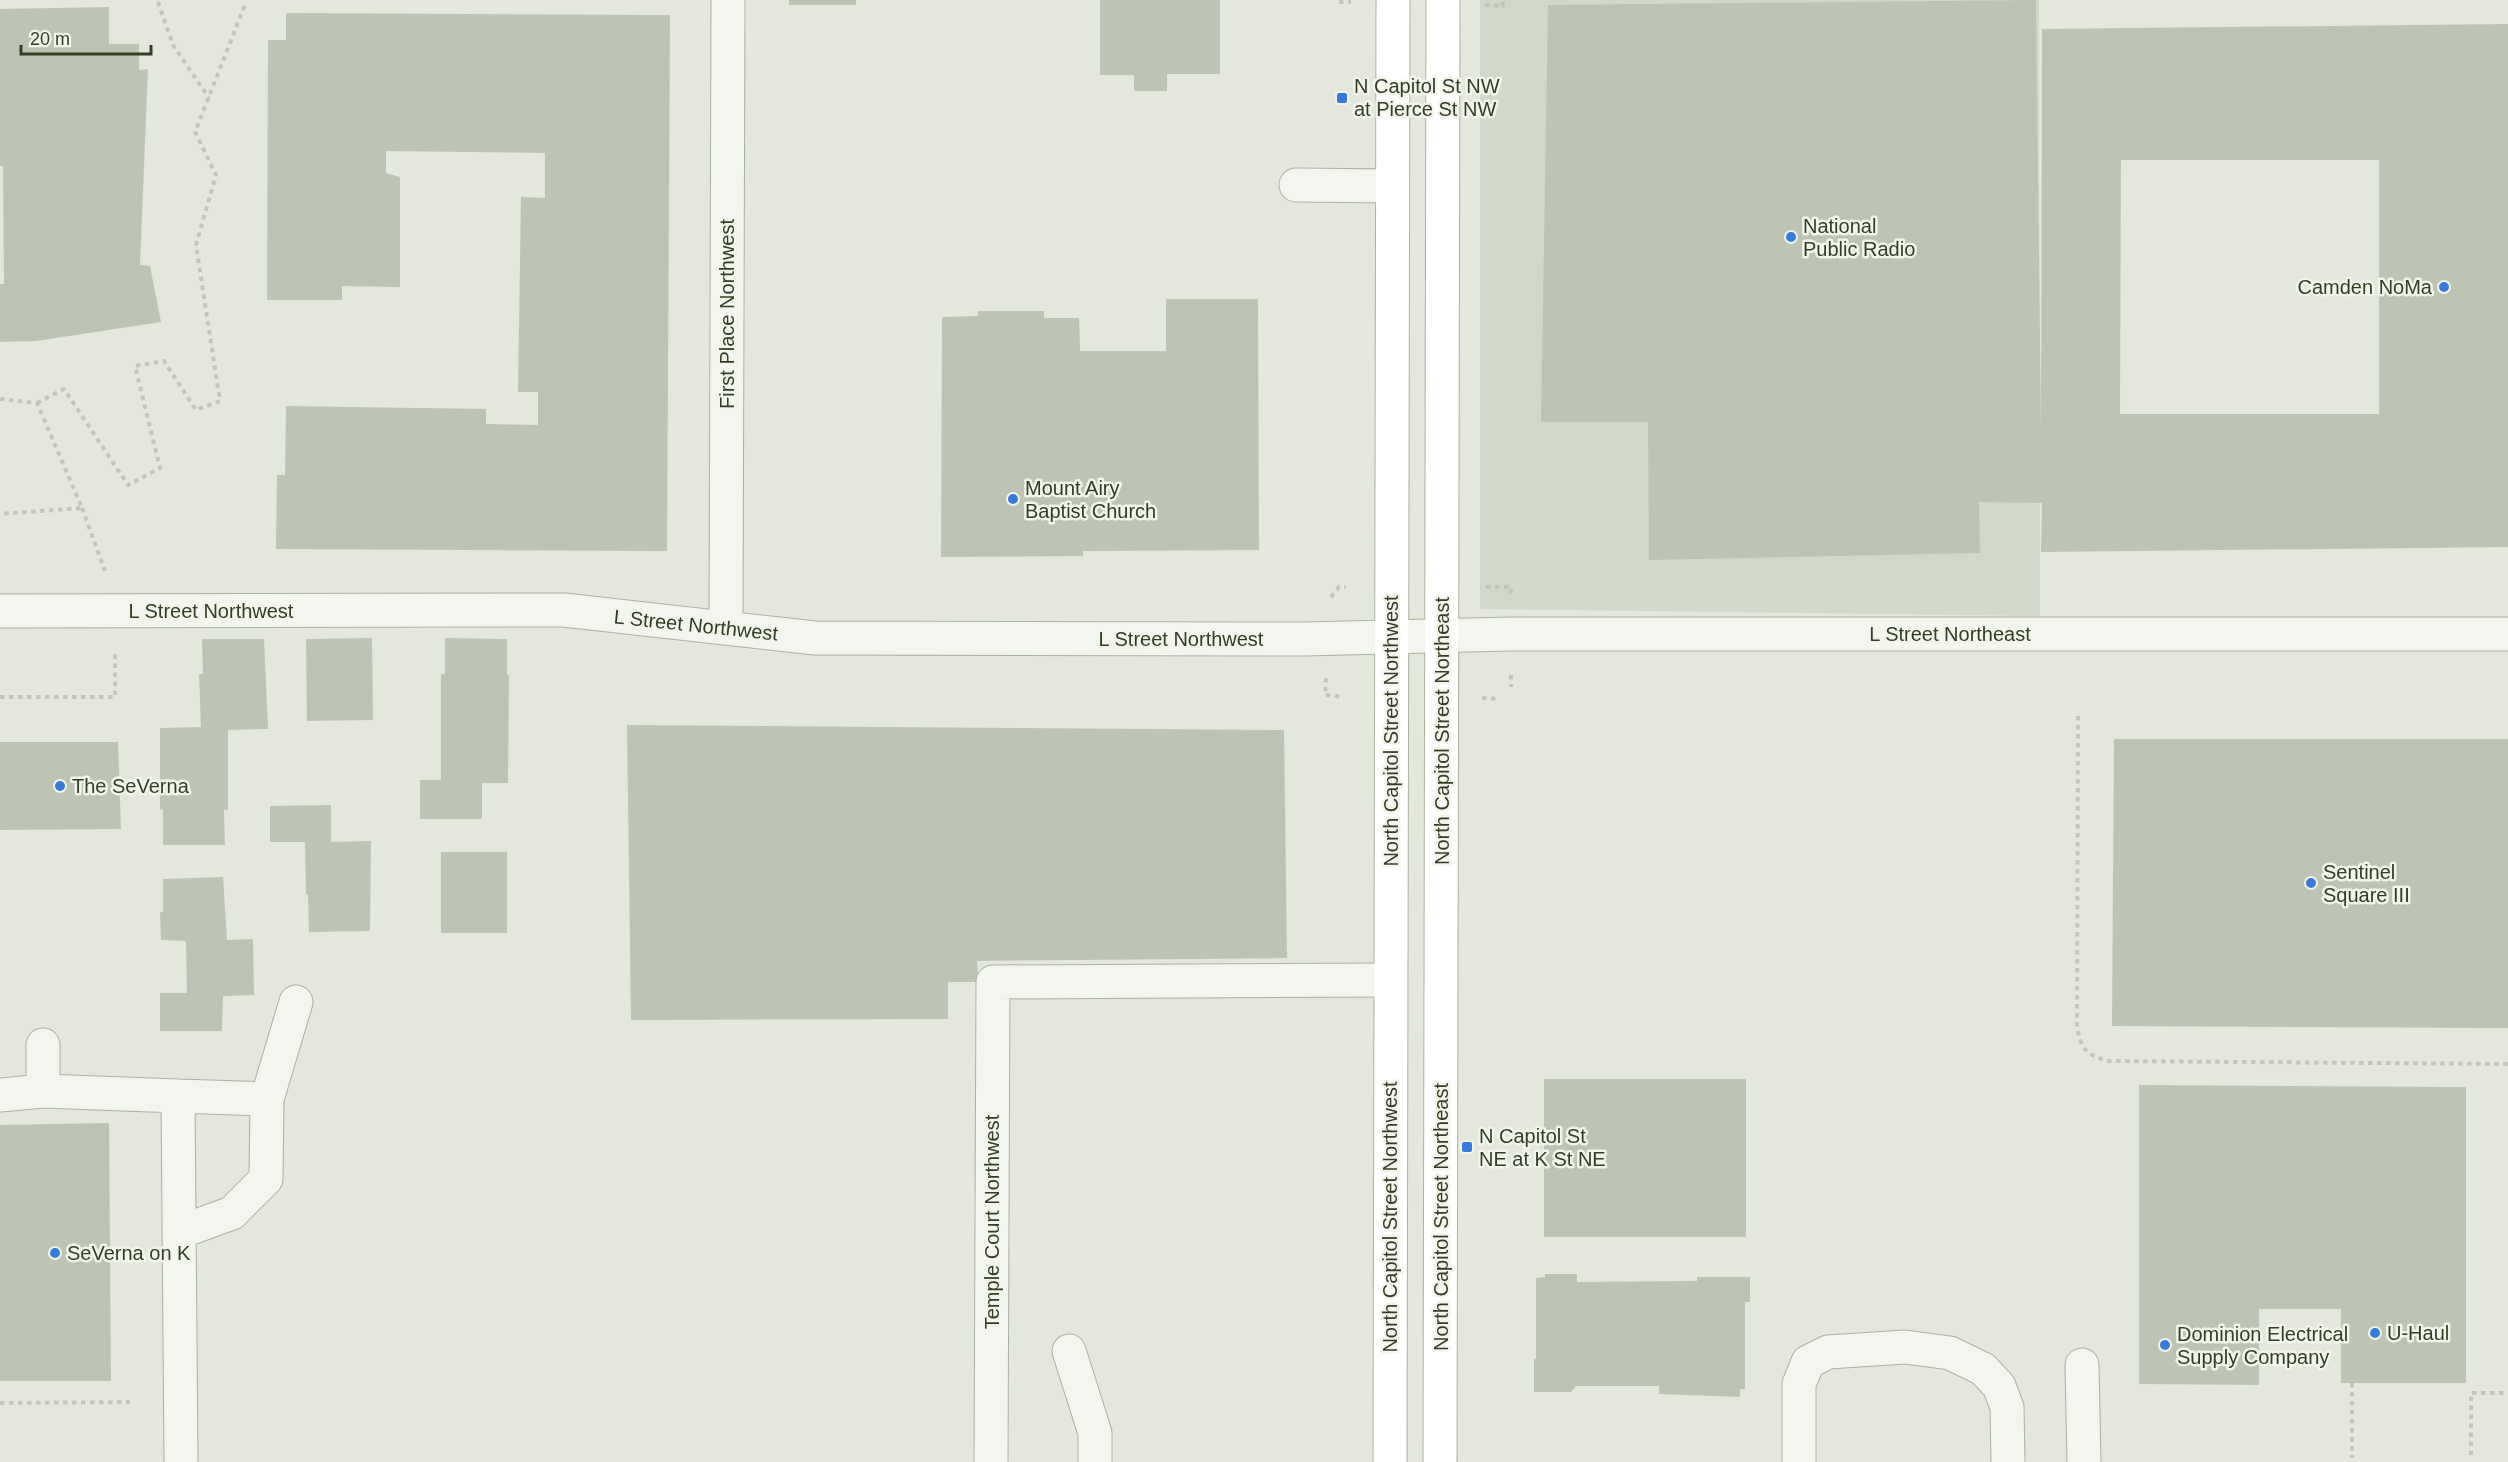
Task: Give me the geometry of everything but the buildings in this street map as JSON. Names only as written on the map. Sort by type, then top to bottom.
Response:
[{"type":"main road","name":"North Capitol Street Northwest","points":[[1390,1462],[1393,0]]},
{"type":"main road","name":"North Capitol Street Northeast","points":[[1440,1462],[1443,0]]},
{"type":"street","name":"First Place Northwest","points":[[726,628],[728,0]]},
{"type":"street","points":[[1296,185],[1392,186]]},
{"type":"street","name":"L Street Northwest","points":[[0,611],[564,610],[815,638],[1392,637]]},
{"type":"street","name":"L Street Northeast","points":[[1392,637],[2508,634]]},
{"type":"street","name":"Temple Court Northwest","points":[[991,1462],[993,982],[1390,980]]},
{"type":"street","points":[[180,1232],[232,1214],[266,1179],[267,1099],[297,1002]]},
{"type":"street","points":[[43,1045],[43,1091]]},
{"type":"street","points":[[0,1095],[43,1091],[267,1099]]},
{"type":"street","points":[[178,1096],[181,1462]]},
{"type":"street","points":[[1799,1462],[1799,1384],[1808,1362],[1828,1352],[1905,1347],[1950,1353],[1983,1369],[2000,1386],[2007,1407],[2008,1462]]},
{"type":"street","points":[[1069,1351],[1095,1433],[1095,1462]]},
{"type":"street","points":[[2082,1365],[2084,1462]]},
{"type":"path","points":[[1485,5],[1503,6],[1502,0]]},
{"type":"path","points":[[158,2],[173,45],[209,98]]},
{"type":"path","points":[[0,399],[37,403],[64,389],[128,485],[160,468],[135,366],[164,361],[196,410],[220,401],[196,245],[216,175],[195,132],[246,2]]},
{"type":"path","points":[[1339,2],[1351,2]]},
{"type":"path","points":[[37,403],[82,508],[106,572]]},
{"type":"path","points":[[0,514],[82,508]]},
{"type":"path","points":[[1331,597],[1339,586],[1346,586]]},
{"type":"path","points":[[0,696],[115,697],[114,611]]},
{"type":"path","points":[[1511,675],[1511,687]]},
{"type":"path","points":[[1326,677],[1325,695],[1343,697]]},
{"type":"path","points":[[1482,698],[1500,699]]},
{"type":"path","points":[[2078,716],[2077,1024],[2078,1038],[2084,1049],[2093,1057],[2109,1061],[2508,1064]]},
{"type":"path","points":[[2352,1383],[2352,1458]]},
{"type":"path","points":[[2471,1455],[2471,1393],[2508,1393]]},
{"type":"path","points":[[0,1403],[130,1402]]},
{"type":"shaded area","name":"National Public Radio","points":[[1480,0],[2039,0],[2040,616],[1480,609]]},
{"type":"place","name":"N Capitol St NW at Pierce St NW","points":[[1342,98]]},
{"type":"place","name":"National Public Radio","points":[[1791,237]]},
{"type":"place","name":"Camden NoMa","points":[[2444,287]]},
{"type":"place","name":"Mount Airy Baptist Church","points":[[1013,499]]},
{"type":"place","name":"The SeVerna","points":[[60,786]]},
{"type":"place","name":"Sentinel Square III","points":[[2311,883]]},
{"type":"place","name":"N Capitol St NE at K St NE","points":[[1467,1147]]},
{"type":"place","name":"SeVerna on K","points":[[55,1253]]},
{"type":"place","name":"U-Haul","points":[[2375,1333]]},
{"type":"place","name":"Dominion Electrical Supply Company","points":[[2165,1345]]}]
